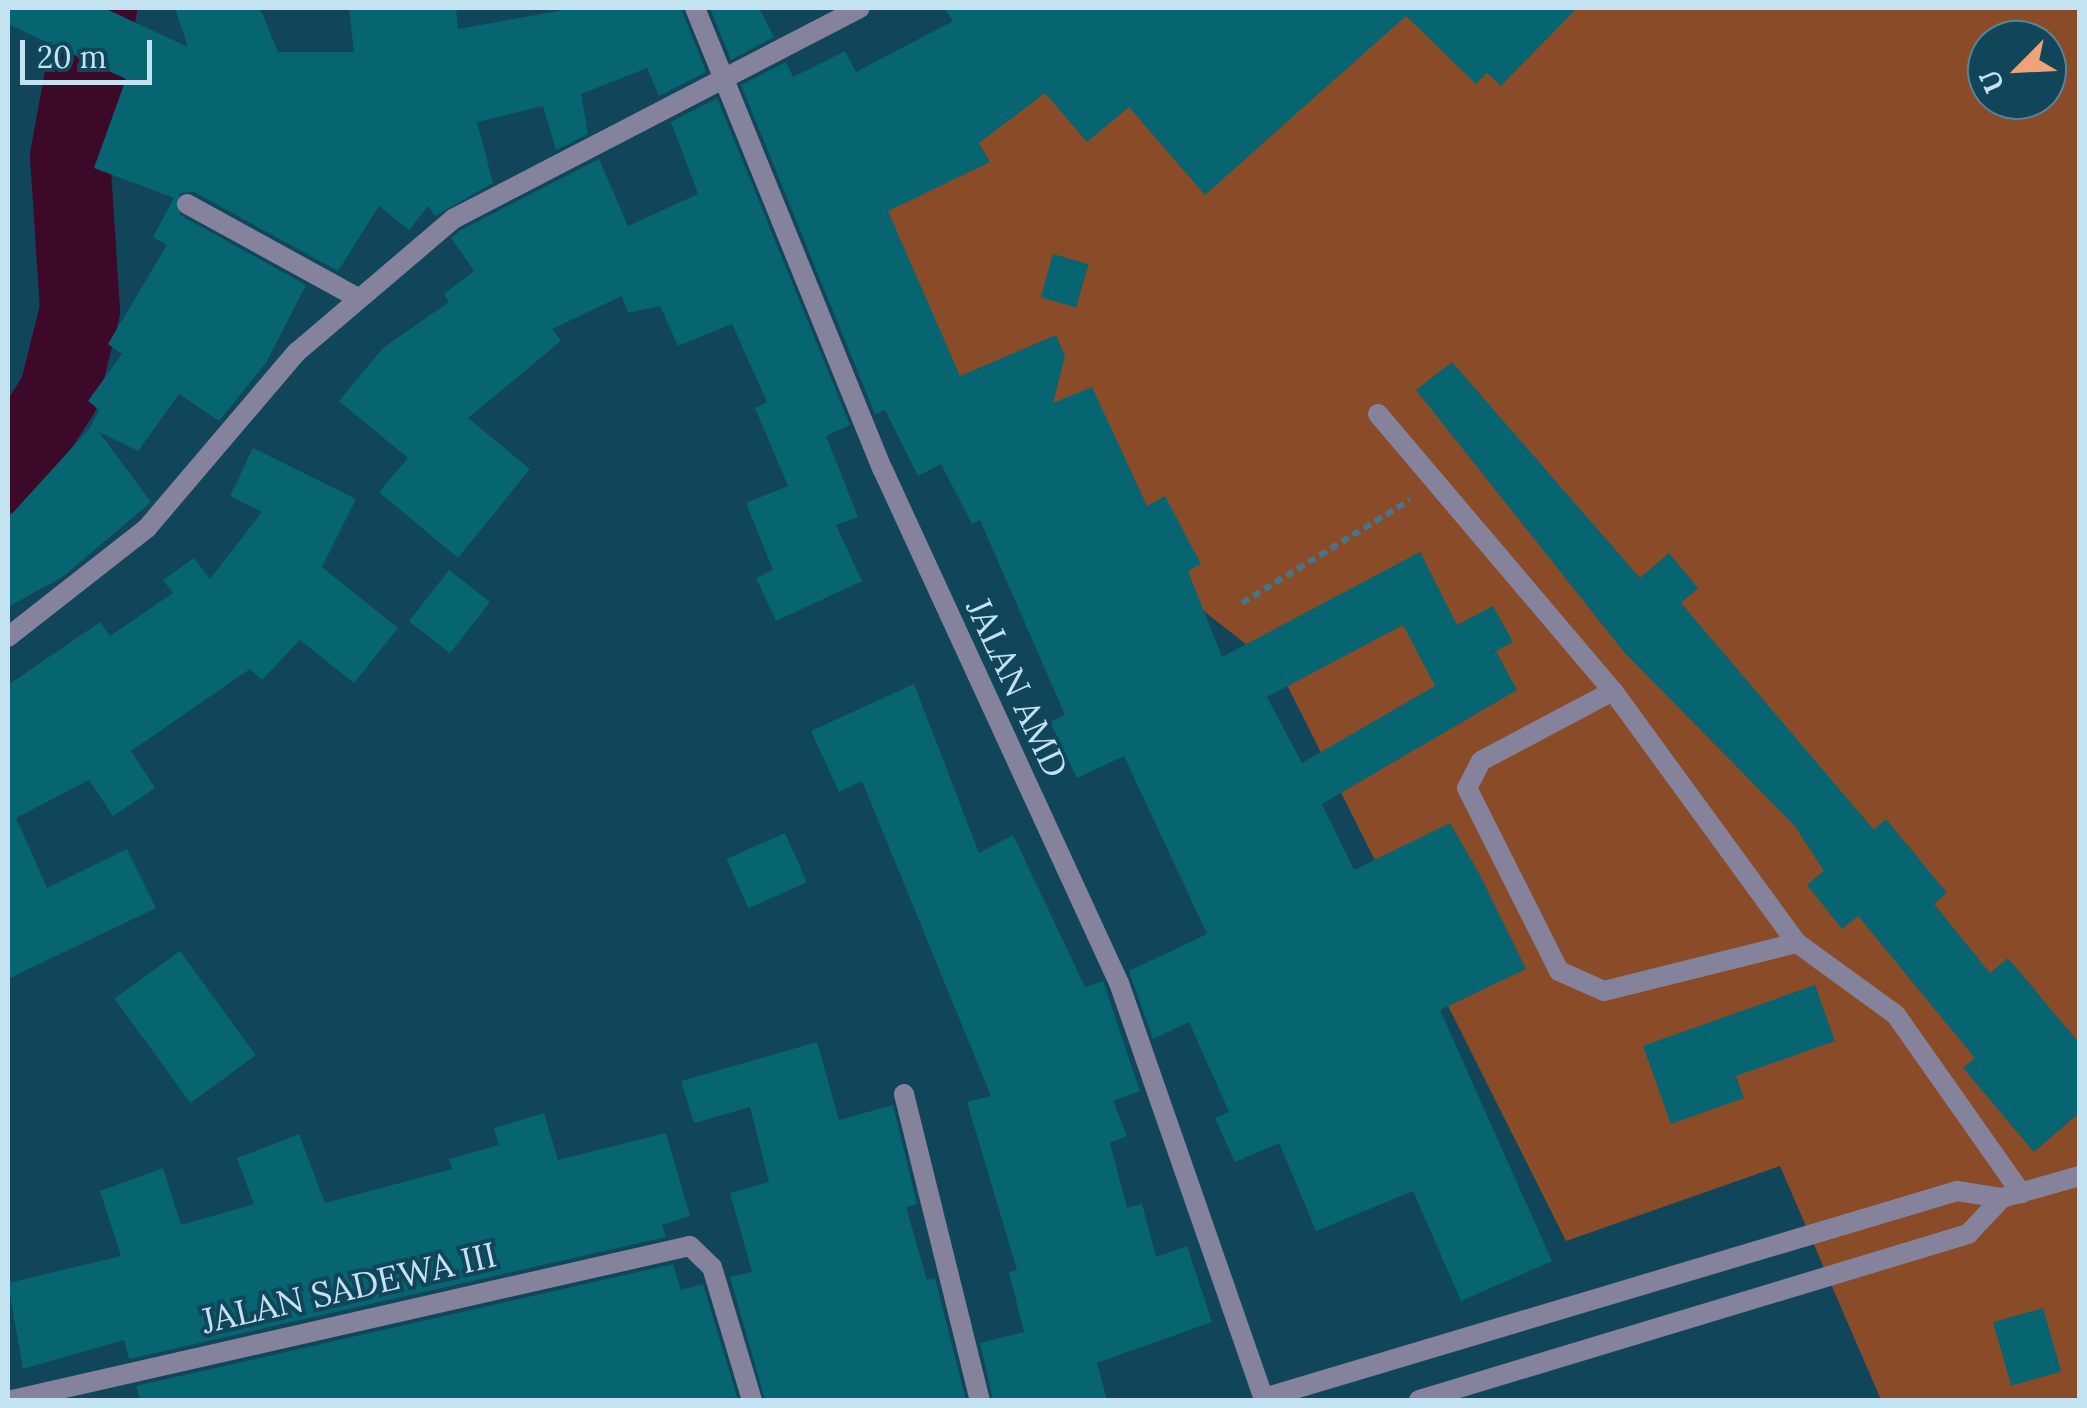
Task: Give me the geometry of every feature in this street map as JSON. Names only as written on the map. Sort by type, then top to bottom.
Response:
[{"type":"street","name":"JALAN AMD","points":[[696,8],[883,470],[1118,983],[1264,1399]]},
{"type":"street","points":[[8,637],[147,528],[296,352],[356,297],[453,220],[860,8]]},
{"type":"street","points":[[187,204],[356,297]]},
{"type":"street","points":[[1378,414],[1613,691],[1797,943],[1896,1015],[2012,1196]]},
{"type":"street","points":[[1613,691],[1481,761],[1467,788],[1559,971],[1604,991],[1797,943]]},
{"type":"street","points":[[904,1094],[980,1400]]},
{"type":"street","points":[[1264,1399],[1957,1191],[2012,1196],[2080,1176]]},
{"type":"street","points":[[1419,1400],[1968,1234],[2012,1196]]},
{"type":"street","name":"JALAN SADEWA III","points":[[12,1400],[674,1246],[700,1250],[752,1400]]},
{"type":"path","points":[[1242,603],[1437,484]]},
{"type":"shaded area","points":[[978,8],[2079,8],[2079,1400],[1881,1400],[1780,1166],[1566,1241],[1280,671],[998,449],[795,108]]},
{"type":"building","points":[[8,8],[104,8],[188,47],[175,8],[260,8],[278,52],[354,52],[349,8],[456,8],[458,29],[575,8],[681,8],[706,72],[659,96],[647,68],[581,94],[588,134],[556,150],[543,106],[477,122],[493,183],[435,216],[428,206],[409,230],[379,206],[338,271],[194,192],[179,193],[180,215],[306,285],[266,363],[219,421],[179,394],[138,451],[99,432],[151,502],[64,576],[8,607],[8,518],[90,428],[99,410],[88,401],[122,354],[108,344],[167,245],[153,237],[174,198],[94,168],[126,79],[8,24]]},
{"type":"building","points":[[710,8],[759,8],[774,37],[731,60]]},
{"type":"building","points":[[944,8],[1577,8],[1501,86],[1487,73],[1476,84],[1406,16],[1205,195],[1129,107],[1087,142],[1045,93],[979,143],[990,162],[888,211],[960,376],[1056,335],[1065,356],[1053,403],[1092,387],[1147,506],[1165,496],[1201,564],[1188,571],[1222,657],[1420,552],[1457,625],[1493,606],[1513,642],[1496,651],[1517,690],[1322,804],[1354,870],[1450,823],[1526,969],[1440,1010],[1552,1261],[1461,1301],[1413,1191],[1316,1231],[1279,1143],[1235,1162],[1215,1118],[1229,1112],[1189,1022],[1153,1039],[1129,971],[1207,934],[1124,756],[1077,778],[1050,722],[1065,715],[980,520],[972,524],[941,464],[918,476],[885,410],[875,414],[741,85],[786,62],[793,77],[845,51],[856,72],[953,21]],"holes":[[[1403,625],[1435,686],[1302,763],[1267,697]]]},
{"type":"building","points":[[717,98],[850,425],[826,436],[858,517],[836,525],[862,581],[776,621],[756,578],[773,570],[746,503],[788,486],[755,408],[767,402],[732,324],[678,346],[660,306],[628,313],[622,296],[552,329],[561,341],[468,418],[530,469],[458,558],[379,492],[408,458],[339,401],[383,348],[449,302],[444,294],[474,271],[451,238],[461,230],[599,159],[628,226],[698,194],[671,122]]},
{"type":"building","points":[[1053,254],[1089,264],[1076,307],[1041,297]]},
{"type":"building","points":[[1452,362],[1640,578],[1669,553],[1698,588],[1681,603],[1874,830],[1886,819],[1947,893],[1934,904],[1990,973],[2008,958],[2080,1044],[2080,1112],[2034,1152],[1963,1068],[1975,1058],[1858,916],[1842,929],[1807,885],[1824,871],[1794,825],[1624,652],[1416,390]]},
{"type":"building","points":[[253,448],[356,499],[322,567],[398,628],[354,683],[300,640],[262,680],[250,669],[131,751],[155,788],[113,816],[89,780],[16,818],[47,888],[127,849],[156,908],[8,979],[8,685],[100,622],[110,636],[173,593],[163,580],[194,558],[210,579],[262,512],[230,496]]},
{"type":"building","points":[[449,570],[490,602],[450,653],[409,621]]},
{"type":"building","points":[[914,684],[979,853],[1013,835],[1085,987],[1103,981],[1140,1091],[1113,1101],[1127,1136],[1110,1143],[1127,1208],[1142,1204],[1156,1257],[1187,1246],[1212,1322],[1097,1363],[1107,1400],[993,1400],[980,1343],[1024,1332],[1009,1272],[1017,1270],[967,1102],[991,1096],[862,781],[839,792],[811,731]]},
{"type":"building","points":[[785,833],[807,882],[748,908],[727,859]]},
{"type":"building","points":[[180,951],[256,1055],[190,1103],[114,999]]},
{"type":"building","points":[[1815,985],[1835,1041],[1736,1076],[1744,1098],[1671,1124],[1643,1046]]},
{"type":"building","points":[[817,1042],[839,1120],[893,1105],[917,1204],[906,1207],[927,1280],[935,1278],[966,1400],[765,1400],[730,1277],[752,1272],[730,1193],[769,1182],[750,1107],[694,1123],[681,1081]]},
{"type":"building","points":[[544,1113],[558,1160],[666,1133],[690,1216],[662,1225],[666,1237],[129,1359],[124,1340],[23,1369],[8,1283],[121,1256],[100,1191],[163,1168],[181,1225],[254,1204],[237,1158],[299,1134],[325,1203],[452,1169],[449,1159],[499,1145],[494,1128]]},
{"type":"building","points":[[673,1264],[681,1290],[703,1284],[738,1400],[140,1400],[136,1386]]},
{"type":"building","points":[[2043,1308],[2061,1371],[2011,1386],[1993,1322]]},
{"type":"waterway","points":[[8,473],[59,394],[80,310],[70,157],[97,8]]}]
